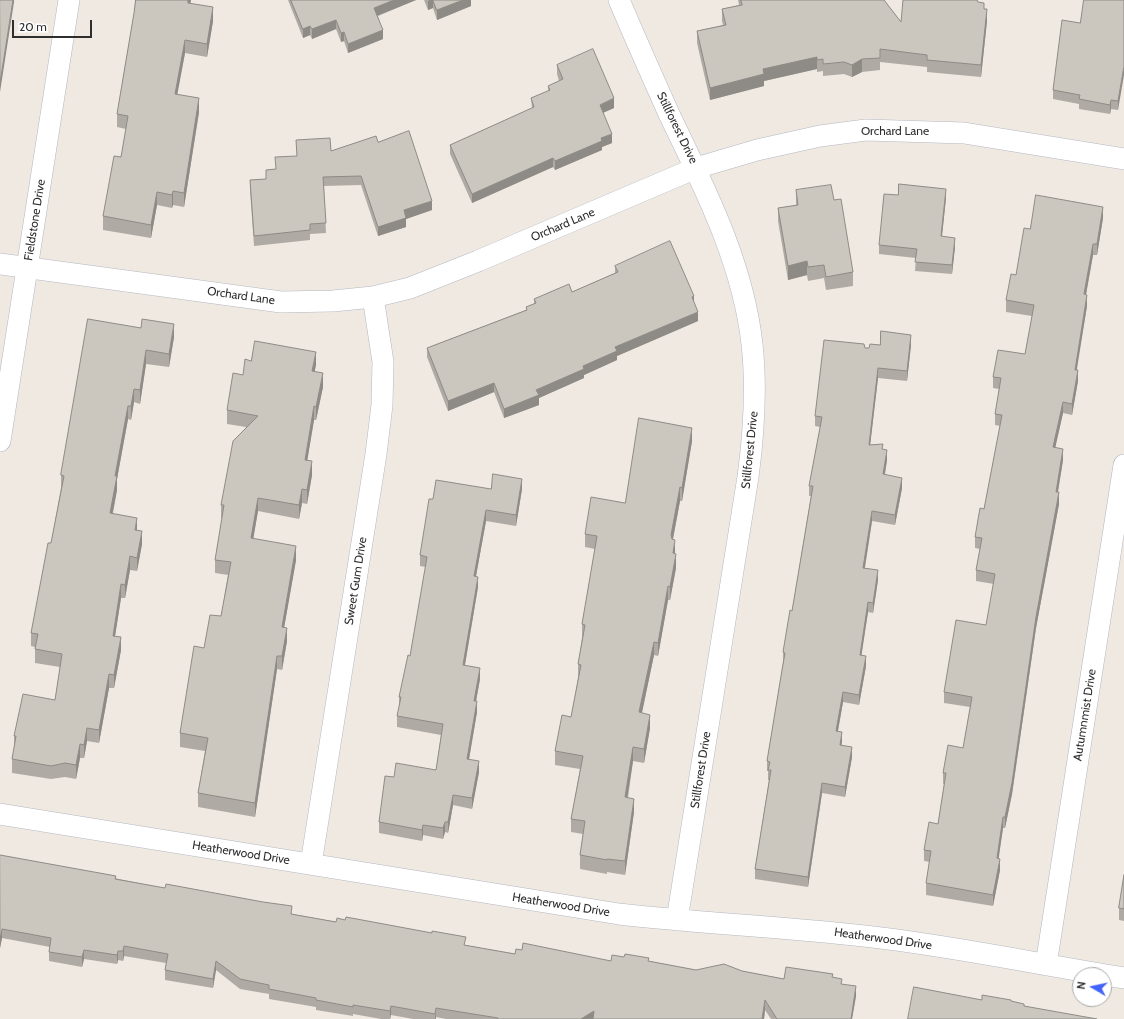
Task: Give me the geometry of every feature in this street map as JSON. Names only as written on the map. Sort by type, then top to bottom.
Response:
[{"type":"street","name":"Fieldstone Drive","points":[[0,441],[69,0]]},
{"type":"street","name":"Stillforest Drive","points":[[619,0],[669,113],[696,168],[724,237],[742,289],[752,342],[755,404],[754,430],[748,477],[677,920]]},
{"type":"street","name":"Orchard Lane","points":[[0,264],[281,302],[333,301],[374,297],[410,288],[478,261],[696,168],[820,136],[866,130],[964,133],[1124,159]]},
{"type":"street","name":"Sweet Gum Drive","points":[[311,864],[376,454],[382,405],[383,362],[374,297]]},
{"type":"street","name":"Autumnmist Drive","points":[[1046,965],[1124,465]]},
{"type":"street","name":"Heatherwood Drive","points":[[0,814],[590,910],[677,920],[734,923],[864,936],[1124,978]]},
{"type":"building","points":[[0,0],[13,0],[0,83]]},
{"type":"building","points":[[136,0],[188,0],[188,3],[213,7],[207,44],[185,40],[175,94],[199,98],[184,193],[173,191],[172,195],[157,192],[151,225],[103,216],[114,156],[121,157],[128,116],[117,114]]},
{"type":"building","points":[[291,0],[394,0],[374,8],[383,30],[348,44],[344,32],[341,33],[336,20],[312,29],[310,26],[303,29]]},
{"type":"building","points":[[433,0],[463,0],[437,10]]},
{"type":"building","points":[[741,0],[884,0],[901,22],[903,0],[977,0],[978,2],[984,3],[984,9],[987,9],[981,65],[927,60],[927,55],[880,49],[880,58],[862,59],[852,65],[844,62],[823,64],[823,59],[817,60],[817,57],[763,69],[764,74],[710,88],[697,31],[726,25],[722,9],[742,5]]},
{"type":"building","points":[[1084,0],[1124,0],[1124,66],[1118,101],[1111,100],[1110,105],[1079,99],[1080,95],[1053,90],[1062,20],[1080,23]]},
{"type":"building","points":[[593,49],[614,98],[600,105],[612,134],[601,138],[602,141],[555,161],[553,158],[472,194],[450,145],[534,107],[531,98],[550,90],[548,86],[563,79],[557,65]]},
{"type":"building","points":[[409,131],[432,201],[404,210],[406,218],[378,227],[361,176],[323,177],[326,223],[310,224],[310,230],[254,236],[250,180],[266,179],[266,170],[276,169],[275,157],[297,156],[296,140],[330,138],[331,151],[376,136],[378,142]]},
{"type":"building","points":[[899,184],[946,189],[941,236],[955,238],[952,265],[915,262],[917,249],[879,245],[884,194],[898,195]]},
{"type":"building","points":[[831,185],[834,200],[841,199],[853,272],[826,277],[824,265],[808,267],[807,261],[788,266],[778,208],[798,205],[796,190]]},
{"type":"building","points":[[1036,195],[1103,207],[1097,244],[1093,244],[1084,294],[1087,295],[1075,370],[1078,370],[1072,404],[1063,402],[1053,447],[1063,449],[1056,492],[1059,492],[1036,617],[1012,783],[1005,817],[1003,817],[997,858],[1000,859],[993,895],[926,883],[931,851],[924,850],[929,822],[938,824],[946,773],[943,773],[948,745],[963,748],[972,697],[944,692],[956,620],[986,625],[995,574],[976,570],[982,538],[975,537],[980,508],[984,509],[1002,415],[995,414],[1001,378],[993,377],[998,350],[1025,354],[1034,305],[1006,300],[1011,274],[1016,275],[1024,228],[1030,229]]},
{"type":"building","points":[[670,241],[694,296],[692,297],[698,312],[615,347],[617,351],[583,366],[584,369],[536,390],[539,395],[504,409],[494,383],[448,401],[427,348],[527,310],[526,307],[536,303],[534,299],[569,284],[572,292],[618,272],[615,266]]},
{"type":"building","points":[[88,319],[141,328],[142,319],[174,324],[169,354],[146,350],[140,390],[134,389],[131,406],[128,406],[115,476],[117,476],[110,513],[137,518],[135,530],[142,531],[137,558],[130,556],[125,585],[121,584],[113,636],[121,637],[114,675],[109,674],[99,730],[87,728],[84,745],[80,744],[76,765],[65,763],[51,766],[12,759],[16,736],[14,736],[23,694],[55,700],[62,654],[35,649],[38,634],[31,633],[48,543],[51,543],[64,476],[61,475]]},
{"type":"building","points":[[881,331],[911,335],[907,371],[878,368],[869,445],[883,444],[882,449],[887,450],[883,474],[902,478],[895,515],[872,511],[863,568],[878,570],[873,603],[868,602],[860,655],[866,656],[859,695],[843,692],[836,731],[842,732],[840,745],[852,747],[845,787],[822,783],[808,877],[755,869],[771,770],[768,770],[770,762],[767,761],[785,653],[783,652],[790,610],[792,611],[813,486],[809,486],[822,417],[815,416],[824,340],[864,344],[865,348],[869,348],[870,344],[880,345]]},
{"type":"building","points":[[255,341],[316,352],[312,371],[323,373],[316,407],[314,406],[305,460],[312,461],[307,490],[302,489],[299,505],[258,498],[251,538],[296,546],[282,627],[287,628],[282,656],[277,656],[255,803],[198,793],[208,738],[180,733],[194,646],[204,648],[210,615],[221,616],[231,562],[215,560],[224,505],[221,505],[233,441],[258,416],[227,410],[233,373],[243,375],[245,359],[251,361]]},
{"type":"building","points":[[639,418],[692,428],[682,488],[680,487],[671,535],[672,539],[675,540],[673,553],[676,554],[670,587],[668,586],[658,643],[654,642],[639,712],[650,715],[644,749],[633,747],[625,797],[634,799],[625,861],[607,860],[580,855],[585,821],[571,819],[583,756],[555,751],[562,715],[571,717],[581,665],[578,664],[585,625],[582,624],[597,536],[585,534],[591,497],[625,503]]},
{"type":"building","points":[[493,474],[522,479],[516,515],[486,510],[474,576],[478,577],[463,665],[480,668],[474,701],[477,701],[467,759],[479,761],[472,798],[453,795],[448,822],[445,822],[443,828],[423,825],[422,830],[379,822],[385,776],[394,777],[396,763],[436,770],[443,724],[397,716],[401,697],[399,697],[408,655],[410,656],[427,557],[420,555],[429,499],[433,499],[436,480],[491,489]]},
{"type":"building","points":[[0,855],[116,876],[115,879],[165,888],[166,884],[292,906],[291,914],[336,922],[337,918],[345,920],[346,917],[432,933],[432,931],[466,937],[464,945],[515,954],[516,949],[522,950],[523,943],[611,961],[612,955],[624,957],[625,954],[649,958],[648,961],[696,970],[724,964],[742,971],[784,979],[786,967],[833,974],[832,977],[842,979],[841,984],[856,986],[851,1019],[777,1019],[765,1000],[762,1019],[593,1019],[594,1011],[581,1019],[498,1019],[436,1008],[435,1014],[391,1006],[390,1011],[353,1005],[353,1007],[269,989],[269,985],[240,979],[216,961],[213,979],[165,970],[168,954],[124,946],[123,951],[118,951],[117,955],[84,950],[82,957],[49,952],[51,938],[2,929],[0,939]]},
{"type":"building","points":[[1124,875],[1124,909],[1119,908]]},
{"type":"building","points":[[914,987],[982,1000],[982,995],[1011,1000],[1024,1004],[1024,1006],[1097,1019],[908,1019]]}]
